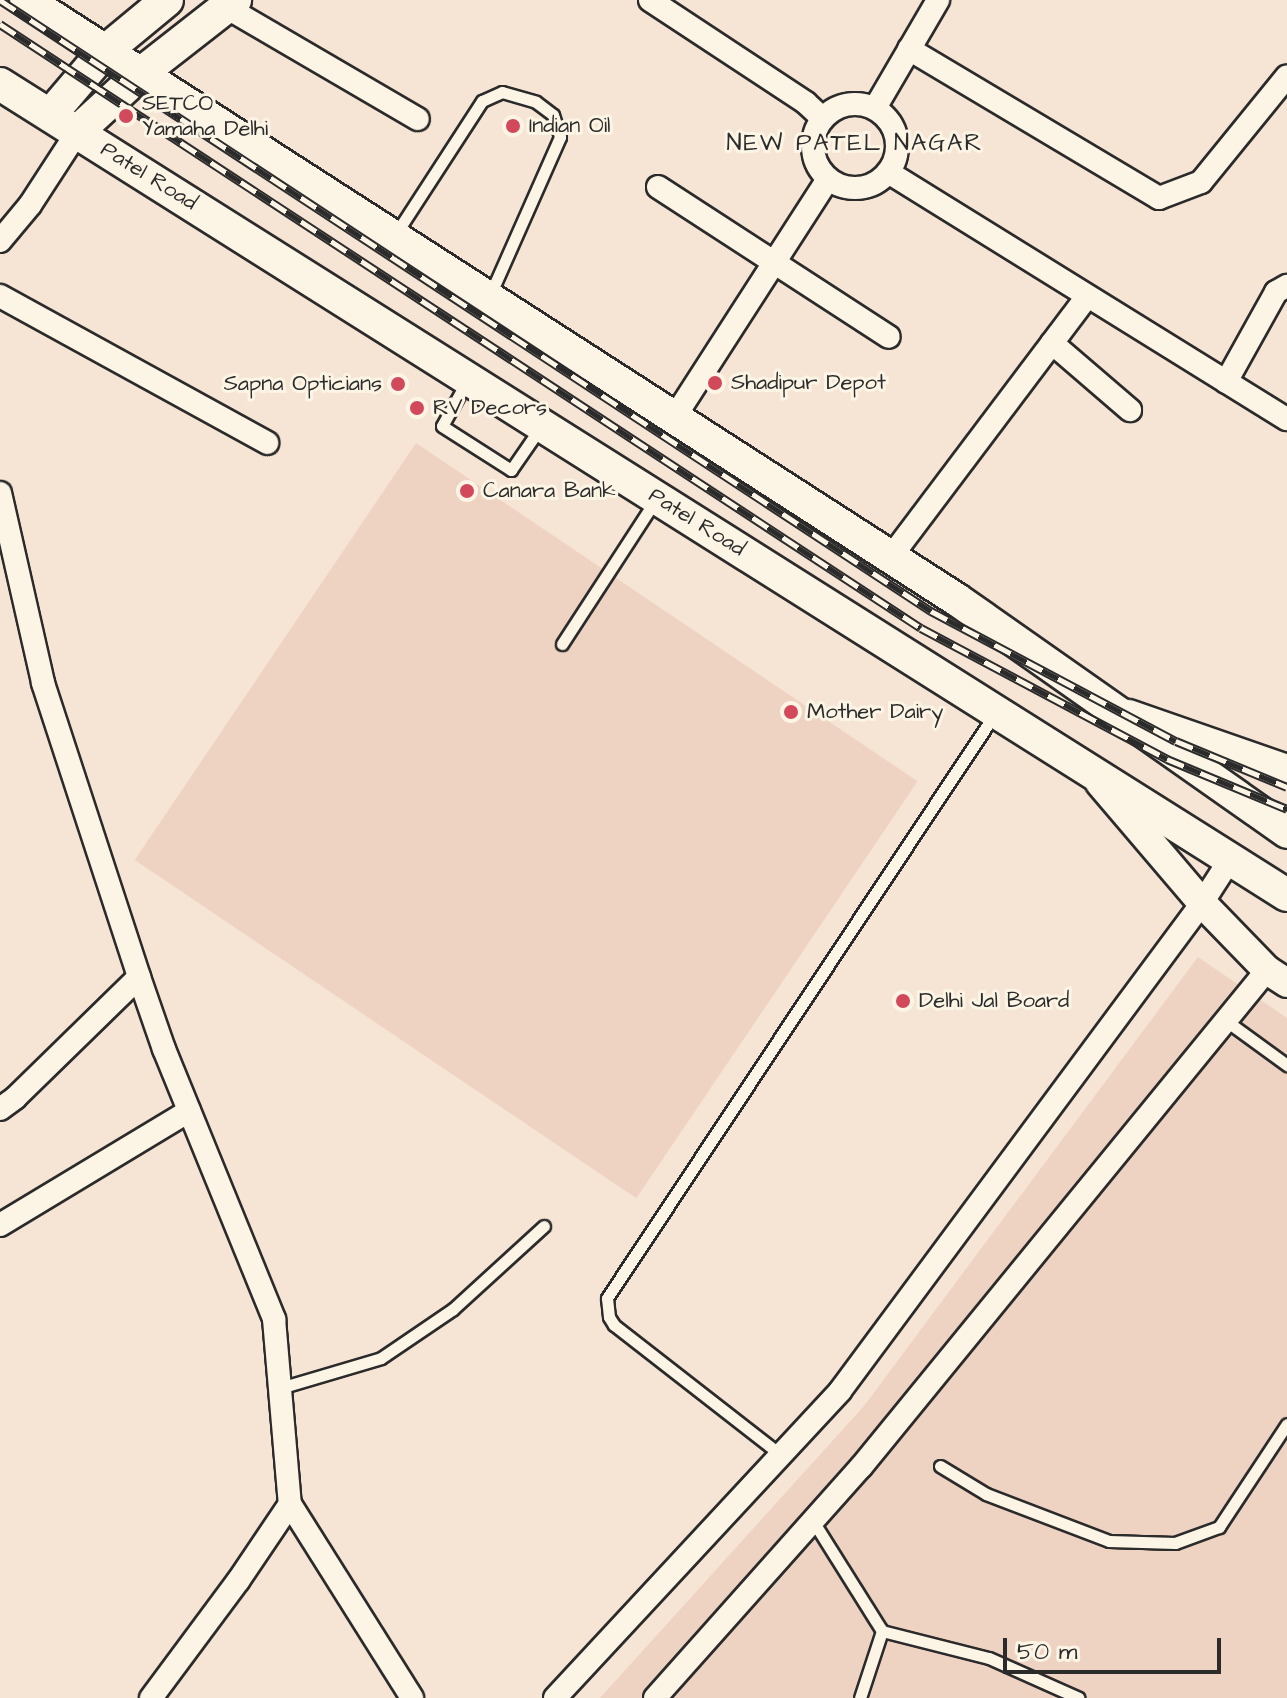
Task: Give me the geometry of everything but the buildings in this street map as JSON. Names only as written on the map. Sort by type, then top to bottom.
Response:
[{"type":"main road","points":[[26,0],[103,53],[890,558],[1287,832]]},
{"type":"main road","points":[[51,114],[103,53],[167,0]]},
{"type":"main road","points":[[78,131],[139,75],[231,3]]},
{"type":"main road","name":"Patel Road","points":[[0,84],[1287,895]]},
{"type":"street","points":[[650,0],[806,103],[822,118]]},
{"type":"street","points":[[875,108],[938,0]]},
{"type":"street","points":[[231,3],[418,119]]},
{"type":"street","points":[[909,49],[1159,198],[1201,182],[1287,76]]},
{"type":"street","points":[[847,104],[875,108],[892,126],[896,137],[897,150],[888,172],[865,187],[851,188],[828,179],[813,155],[815,129],[822,118],[847,104]]},
{"type":"street","points":[[0,241],[30,205],[78,131]]},
{"type":"street","points":[[888,172],[1287,419]]},
{"type":"street","points":[[674,418],[828,179]]},
{"type":"street","points":[[658,187],[889,337]]},
{"type":"street","points":[[1226,382],[1276,292],[1287,286]]},
{"type":"street","points":[[0,296],[267,443]]},
{"type":"street","points":[[890,558],[1087,297]]},
{"type":"street","points":[[1052,343],[1130,410]]},
{"type":"street","points":[[1,501],[43,683],[139,977],[189,1111],[274,1319],[290,1504],[412,1698]]},
{"type":"street","points":[[1109,707],[1287,769]]},
{"type":"street","points":[[655,1698],[861,1467],[1225,1020],[1277,976],[1202,903],[1087,767]]},
{"type":"street","points":[[555,1698],[840,1391],[1202,903],[1231,858]]},
{"type":"street","points":[[0,1109],[139,977]]},
{"type":"street","points":[[0,1225],[189,1111]]},
{"type":"street","points":[[151,1698],[238,1581],[290,1504]]},
{"type":"lane","points":[[393,238],[482,101],[502,92],[536,102],[553,115],[560,137],[488,299]]},
{"type":"lane","points":[[469,378],[442,426],[511,470],[543,424]]},
{"type":"lane","points":[[562,644],[658,497]]},
{"type":"lane","points":[[781,1455],[614,1325],[609,1317],[607,1298],[997,711]]},
{"type":"lane","points":[[1225,1020],[1287,1065]]},
{"type":"lane","points":[[280,1388],[381,1358],[453,1309],[544,1226]]},
{"type":"lane","points":[[940,1466],[986,1494],[1109,1541],[1175,1543],[1219,1527],[1287,1424]]},
{"type":"lane","points":[[813,1521],[882,1631],[989,1658],[1079,1698]]},
{"type":"lane","points":[[860,1698],[882,1631]]},
{"type":"shaded area","points":[[416,443],[918,781],[636,1198],[135,860]]},
{"type":"shaded area","points":[[1198,957],[1287,1018],[1287,1698],[600,1698],[864,1406]]},
{"type":"railway","points":[[0,0],[931,611],[1176,741],[1287,787]]},
{"type":"railway","points":[[0,24],[921,628],[1167,759],[1287,809]]},
{"type":"place","name":"SETCO Yamaha Delhi","points":[[126,116]]},
{"type":"place","name":"Indian Oil","points":[[513,126]]},
{"type":"place","name":"Shadipur Depot","points":[[715,383]]},
{"type":"place","name":"Sapna Opticians","points":[[398,384]]},
{"type":"place","name":"RV Decors","points":[[417,408]]},
{"type":"place","name":"Canara Bank","points":[[467,491]]},
{"type":"place","name":"Mother Dairy","points":[[791,712]]},
{"type":"place","name":"Delhi Jal Board","points":[[903,1001]]},
{"type":"district","name":"NEW PATEL NAGAR","points":[[855,144]]}]
